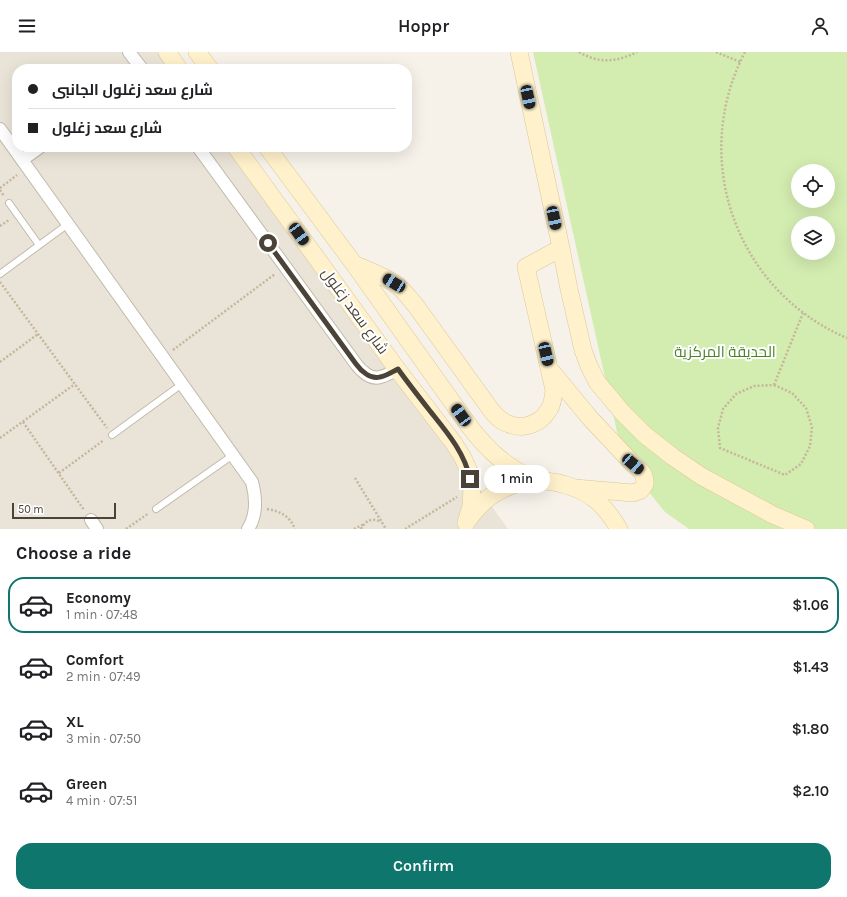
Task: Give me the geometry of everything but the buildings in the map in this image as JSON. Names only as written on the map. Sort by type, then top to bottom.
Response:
[{"type":"main road","points":[[167,52],[175,64]]},
{"type":"main road","points":[[197,52],[206,64]]},
{"type":"main road","points":[[519,52],[570,296],[583,350],[597,382],[622,412],[645,435],[673,457],[701,476],[773,515],[806,529]]},
{"type":"main road","name":"شارع سعد زغلول","points":[[240,152],[462,456],[469,471],[472,488],[472,506],[465,526]]},
{"type":"main road","name":"شارع سعد زغلول","points":[[271,152],[354,264],[470,427],[491,452],[504,463],[533,480]]},
{"type":"main road","points":[[354,264],[385,278],[402,290],[416,306],[491,410],[499,419],[509,424],[520,426],[531,425],[541,419],[548,411],[553,401],[554,390],[526,267],[561,248]]},
{"type":"main road","points":[[465,526],[475,510],[487,499],[501,490],[533,480],[554,482],[575,488],[633,493],[641,490],[645,484],[645,476],[641,470],[633,464],[589,417],[549,369]]},
{"type":"main road","points":[[453,442],[470,427]]},
{"type":"main road","points":[[575,488],[594,498],[609,513],[632,529]]},
{"type":"main road","points":[[609,513],[619,529]]},
{"type":"street","points":[[129,52],[138,64]]},
{"type":"street","points":[[0,129],[12,146]]},
{"type":"street","points":[[16,152],[252,482],[255,493],[255,510],[248,529]]},
{"type":"street","points":[[25,164],[36,152]]},
{"type":"street","points":[[202,152],[362,371],[370,376],[378,378],[398,369]]},
{"type":"lane","points":[[9,203],[39,245]]},
{"type":"lane","points":[[0,274],[68,224]]},
{"type":"lane","points":[[112,435],[182,384]]},
{"type":"lane","points":[[156,509],[233,455]]},
{"type":"path","points":[[579,52],[595,59],[606,60],[617,60],[628,57],[637,52]]},
{"type":"path","points":[[716,52],[740,62]]},
{"type":"path","points":[[745,52],[727,100],[721,139],[723,178],[733,217],[740,236],[750,254],[773,286],[803,313],[820,325],[847,338]]},
{"type":"path","points":[[0,188],[25,164]]},
{"type":"path","points":[[163,357],[285,266]]},
{"type":"path","points":[[0,282],[112,435],[59,473]]},
{"type":"path","points":[[774,386],[803,313]]},
{"type":"path","points":[[0,362],[38,334]]},
{"type":"path","points":[[0,438],[74,384]]},
{"type":"path","points":[[754,386],[774,386],[792,393],[806,408],[812,427],[810,446],[801,464],[785,475],[720,448],[718,428],[723,409],[736,394],[754,386]]},
{"type":"path","points":[[23,422],[94,525]]},
{"type":"path","points":[[355,478],[386,529]]},
{"type":"path","points":[[405,529],[472,488]]},
{"type":"path","points":[[255,510],[266,508],[278,510],[288,517],[295,529]]},
{"type":"path","points":[[126,529],[156,509]]},
{"type":"path","points":[[354,529],[368,521],[373,520],[379,521],[383,524]]},
{"type":"path","points":[[361,529],[364,524]]},
{"type":"shaded area","points":[[0,52],[169,52],[178,64],[12,64],[12,152],[241,152],[508,529],[0,529]]},
{"type":"green space","name":"الحديقة المركزية","points":[[533,52],[847,52],[847,529],[689,529],[665,512],[636,476],[617,432]]},
{"type":"route","points":[[268,243],[362,371],[370,376],[378,378],[398,369],[453,442],[469,471],[470,479]]}]
